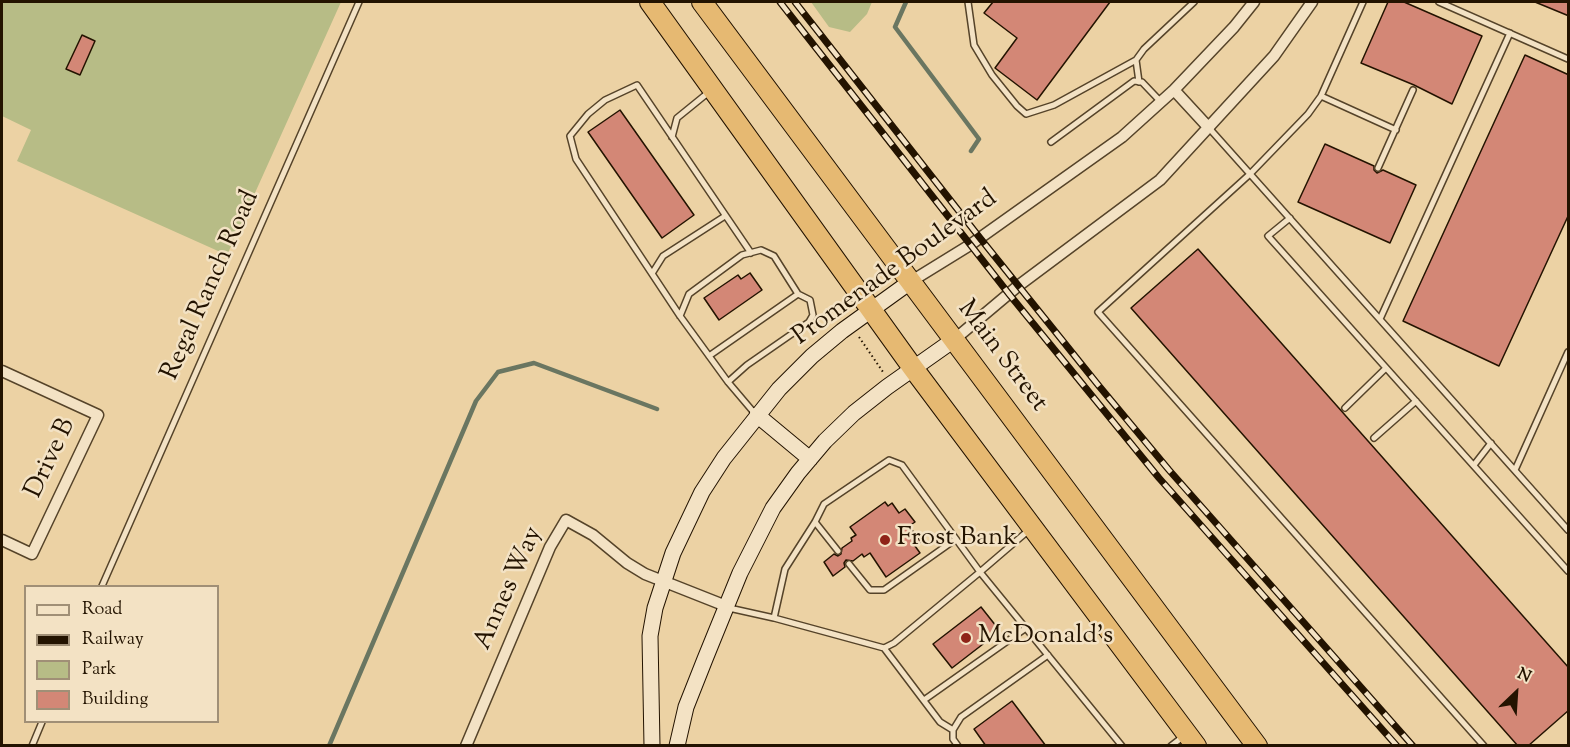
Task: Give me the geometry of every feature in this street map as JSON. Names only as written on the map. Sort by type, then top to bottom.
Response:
[{"type":"highway","points":[[650,2],[913,368],[1033,527],[1185,742]]},
{"type":"highway","name":"Main Street","points":[[702,2],[1257,746]]},
{"type":"street","name":"Promenade Boulevard","points":[[652,746],[650,636],[662,582],[702,492],[724,458],[757,415],[812,356],[872,309],[910,282],[970,245],[1122,137],[1174,90],[1234,27],[1254,2]]},
{"type":"street","points":[[677,746],[686,707],[726,606],[757,538],[773,508],[810,459],[854,413],[955,339],[1018,286],[1160,180],[1274,56],[1312,2]]},
{"type":"street","points":[[1174,90],[1209,128]]},
{"type":"street","name":"Drive B","points":[[2,370],[98,415],[32,554],[2,540]]},
{"type":"street","points":[[757,415],[810,459]]},
{"type":"street","name":"Annes Way","points":[[466,746],[550,547],[566,520],[593,536],[627,563],[662,582],[726,606]]},
{"type":"lane","name":"Regal Ranch Road","points":[[102,585],[358,2]]},
{"type":"lane","points":[[968,2],[974,45],[992,75],[1026,114],[1054,105],[1136,60],[1144,49],[1194,2]]},
{"type":"lane","points":[[1363,2],[1321,96],[1308,114],[1250,174],[1098,312],[1485,746]]},
{"type":"lane","points":[[1439,2],[1569,59]]},
{"type":"lane","points":[[1380,319],[1510,33]]},
{"type":"lane","points":[[1136,60],[1139,82]]},
{"type":"lane","points":[[1051,142],[1134,81],[1149,88],[1161,102]]},
{"type":"lane","points":[[751,253],[637,85],[605,100],[588,114],[570,136],[576,159],[680,315],[728,382],[757,415]]},
{"type":"lane","points":[[672,137],[677,118],[713,89]]},
{"type":"lane","points":[[1378,168],[1413,90]]},
{"type":"lane","points":[[1321,96],[1396,129]]},
{"type":"lane","points":[[1209,128],[1569,530]]},
{"type":"lane","points":[[653,272],[663,256],[725,216]]},
{"type":"lane","points":[[1290,218],[1268,236],[1569,571]]},
{"type":"lane","points":[[680,315],[690,294],[742,255],[761,250],[774,256],[798,294],[810,300],[813,315],[809,322],[747,365],[728,382]]},
{"type":"lane","points":[[709,356],[798,294]]},
{"type":"lane","points":[[1515,470],[1569,352]]},
{"type":"lane","points":[[1345,408],[1386,368]]},
{"type":"lane","points":[[1374,438],[1416,401]]},
{"type":"lane","points":[[1474,465],[1491,443]]},
{"type":"lane","points":[[774,618],[785,570],[824,504],[889,460],[902,465],[981,572],[1122,746]]},
{"type":"lane","points":[[815,522],[838,551]]},
{"type":"lane","points":[[884,648],[894,643],[1033,527]]},
{"type":"lane","points":[[849,564],[870,590],[884,590],[957,539]]},
{"type":"lane","points":[[726,606],[737,611],[774,618],[884,648],[940,722],[953,730]]},
{"type":"lane","points":[[924,700],[1026,628]]},
{"type":"lane","points":[[958,746],[953,739],[953,730],[961,717],[1048,655]]},
{"type":"lane","points":[[32,746],[42,723]]},
{"type":"path","points":[[857,335],[885,373]]},
{"type":"green space","points":[[2,2],[341,2],[227,255],[17,161],[31,130],[2,116]]},
{"type":"green space","points":[[811,2],[872,2],[867,14],[850,32],[829,27]]},
{"type":"building","points":[[993,2],[1110,2],[1037,100],[995,68],[1017,38],[984,13]]},
{"type":"building","points":[[1388,2],[1404,2],[1482,36],[1452,104],[1361,63]]},
{"type":"building","points":[[1535,2],[1569,2],[1569,16]]},
{"type":"building","points":[[82,35],[95,41],[80,75],[66,69]]},
{"type":"building","points":[[1525,55],[1569,75],[1569,214],[1499,366],[1403,321]]},
{"type":"building","points":[[620,110],[694,215],[662,238],[588,132]]},
{"type":"building","points":[[1325,144],[1374,166],[1377,173],[1383,170],[1416,185],[1390,243],[1298,202]]},
{"type":"building","points":[[1198,249],[1569,668],[1569,710],[1528,746],[1518,746],[1131,308]]},
{"type":"building","points":[[750,273],[762,290],[719,320],[704,298],[738,275],[741,279]]},
{"type":"building","name":"Frost Bank","points":[[885,502],[888,506],[892,503],[899,513],[905,509],[915,522],[909,526],[921,542],[915,546],[920,553],[886,577],[870,553],[864,557],[862,554],[853,561],[846,560],[845,567],[833,576],[824,562],[834,554],[838,556],[841,554],[842,548],[852,541],[851,538],[856,535],[850,527]]},
{"type":"building","name":"McDonald's","points":[[981,607],[1000,631],[952,668],[933,644]]},
{"type":"building","points":[[1012,701],[1046,746],[986,746],[974,729]]},
{"type":"waterway","points":[[906,2],[895,27],[979,139],[971,151]]},
{"type":"waterway","points":[[329,746],[476,401],[498,372],[534,363],[657,409]]},
{"type":"railway","points":[[780,2],[1009,294],[1159,478],[1397,746]]},
{"type":"railway","points":[[795,2],[1099,386],[1169,470],[1413,746]]},
{"type":"place","name":"Frost Bank","points":[[885,540]]},
{"type":"place","name":"McDonald's","points":[[966,638]]}]
